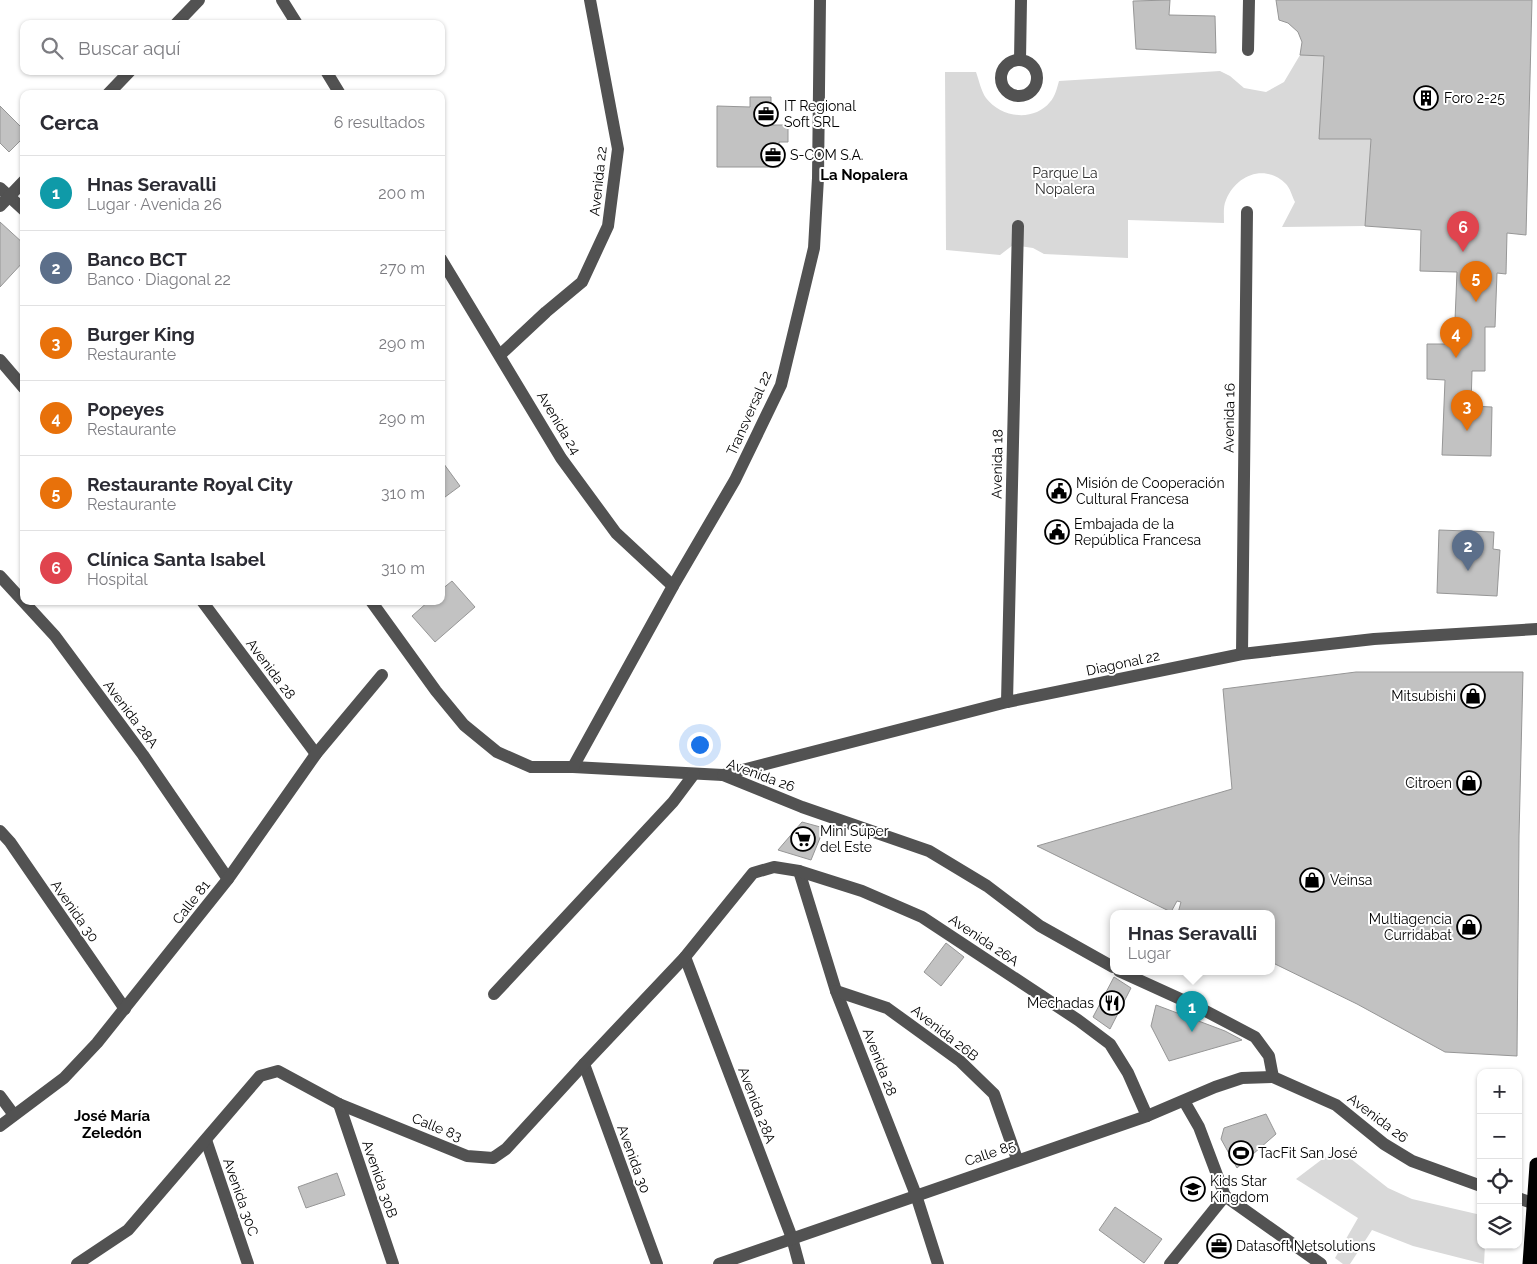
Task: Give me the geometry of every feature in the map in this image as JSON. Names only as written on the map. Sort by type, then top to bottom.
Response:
[{"type":"highway","points":[[1530,1264],[1537,1165]]},
{"type":"street","points":[[180,20],[200,0]]},
{"type":"street","points":[[282,0],[294,20]]},
{"type":"street","name":"Avenida 22","points":[[500,354],[582,282],[608,226],[618,149],[590,0]]},
{"type":"street","name":"Transversal 22","points":[[573,767],[673,586],[735,480],[782,385],[814,248],[819,169],[820,0]]},
{"type":"street","points":[[1020,60],[1022,0]]},
{"type":"street","points":[[1248,50],[1249,0]]},
{"type":"street","points":[[112,90],[126,75]]},
{"type":"street","points":[[328,75],[338,90]]},
{"type":"street","points":[[0,206],[4,192],[20,183]]},
{"type":"street","points":[[4,192],[20,206]]},
{"type":"street","name":"Avenida 16","points":[[1242,654],[1247,212]]},
{"type":"street","name":"Avenida 18","points":[[1007,702],[1018,226]]},
{"type":"street","name":"Avenida 24","points":[[445,265],[561,458],[616,533],[673,586]]},
{"type":"street","points":[[0,360],[20,383]]},
{"type":"street","name":"Avenida 28A","points":[[0,576],[20,598]]},
{"type":"street","name":"Avenida 28A","points":[[26,605],[54,636],[143,755],[228,879]]},
{"type":"street","name":"Avenida 28","points":[[205,605],[316,754]]},
{"type":"street","name":"Avenida 26","points":[[373,605],[436,691],[464,725],[497,752],[531,767],[573,767],[724,775],[802,807],[929,851],[987,886],[1040,926],[1110,966]]},
{"type":"street","name":"Diagonal 22","points":[[724,775],[1007,702],[1242,654],[1374,639],[1537,629]]},
{"type":"street","name":"Calle 81","points":[[0,1126],[64,1078],[97,1043],[228,879],[316,754],[382,675]]},
{"type":"street","points":[[494,994],[672,802],[694,774]]},
{"type":"street","name":"Avenida 30","points":[[0,831],[125,1009]]},
{"type":"street","name":"Avenida 26A","points":[[753,873],[774,867],[799,871],[862,891],[922,917],[1078,1020],[1110,1044],[1128,1073],[1147,1116]]},
{"type":"street","name":"Avenida 28","points":[[799,871],[836,991],[916,1195],[938,1264]]},
{"type":"street","name":"Calle 83","points":[[77,1264],[128,1230],[260,1076],[278,1071],[339,1104],[467,1156],[493,1158],[506,1149],[685,957],[753,873]]},
{"type":"street","name":"Avenida 28A","points":[[685,957],[792,1238],[798,1264]]},
{"type":"street","points":[[1128,975],[1198,1007],[1255,1038],[1269,1056],[1273,1077]]},
{"type":"street","name":"Avenida 26B","points":[[836,991],[887,1008],[960,1061],[994,1094],[1017,1159]]},
{"type":"street","name":"Avenida 30","points":[[584,1064],[657,1264]]},
{"type":"street","name":"Avenida 26","points":[[1273,1077],[1336,1105],[1384,1144],[1412,1161],[1477,1185]]},
{"type":"street","name":"Calle 85","points":[[719,1264],[1017,1159],[1147,1116],[1215,1087],[1242,1078],[1273,1077]]},
{"type":"street","points":[[0,1096],[14,1115]]},
{"type":"street","points":[[1184,1101],[1199,1127],[1225,1196],[1321,1264]]},
{"type":"street","name":"Avenida 30B","points":[[339,1104],[393,1264]]},
{"type":"street","name":"Avenida 30C","points":[[206,1140],[248,1264]]},
{"type":"street","points":[[1170,1264],[1225,1196]]},
{"type":"street","points":[[1522,1199],[1535,1204]]},
{"type":"green space","name":"Parque La Nopalera","points":[[1300,55],[1324,56],[1371,139],[1365,226],[1282,227],[1295,202],[1286,184],[1269,174],[1260,173],[1244,178],[1231,191],[1224,205],[1224,223],[1128,220],[1128,258],[1044,254],[1033,248],[1013,245],[1000,255],[946,250],[945,72],[976,72],[981,89],[992,105],[1009,113],[1027,115],[1035,113],[1050,102],[1055,95],[1059,81],[1220,71],[1230,76],[1244,88],[1266,92],[1284,82]]},
{"type":"green space","points":[[1337,1148],[1388,1188],[1412,1199],[1477,1214],[1477,1249],[1485,1249],[1484,1264],[1413,1246],[1372,1230],[1350,1264],[1343,1264],[1335,1258],[1358,1218],[1296,1179]]},
{"type":"building","points":[[1170,0],[1169,15],[1215,16],[1216,53],[1136,49],[1133,1]]},
{"type":"building","name":"Foro 2-25","points":[[1276,0],[1532,0],[1526,235],[1507,233],[1506,274],[1497,273],[1495,327],[1485,327],[1485,371],[1472,371],[1471,406],[1492,407],[1491,456],[1442,455],[1445,380],[1427,379],[1427,344],[1454,344],[1457,272],[1420,271],[1421,230],[1365,226],[1371,139],[1319,139],[1324,56],[1300,55],[1302,42],[1298,32],[1288,23],[1279,20]]},
{"type":"building","points":[[750,97],[771,97],[771,125],[788,125],[788,142],[779,142],[779,167],[717,167],[717,106],[750,107]]},
{"type":"building","points":[[0,106],[20,126],[20,141],[9,152],[0,143]]},
{"type":"building","points":[[0,222],[20,240],[20,265],[0,287]]},
{"type":"building","points":[[445,465],[460,486],[445,497]]},
{"type":"building","points":[[1439,530],[1494,532],[1493,549],[1500,550],[1497,596],[1437,593]]},
{"type":"building","points":[[452,581],[475,607],[435,642],[412,616],[424,605],[445,605],[445,587]]},
{"type":"building","name":"Veinsa","points":[[1356,672],[1523,672],[1517,1056],[1445,1052],[1357,1004],[1275,964],[1275,910],[1179,910],[1181,902],[1177,901],[1172,910],[1167,910],[1037,846],[1232,789],[1223,689]]},
{"type":"building","name":"Mini Súper del Este","points":[[802,822],[824,828],[811,860],[778,850]]},
{"type":"building","points":[[946,943],[964,957],[941,986],[924,972]]},
{"type":"building","name":"Mechadas","points":[[1114,977],[1131,988],[1110,1029],[1093,1017]]},
{"type":"building","points":[[1156,1005],[1225,1031],[1242,1040],[1169,1061],[1151,1026]]},
{"type":"building","name":"TacFit San José","points":[[1266,1114],[1276,1134],[1237,1168],[1221,1139],[1224,1128]]},
{"type":"building","points":[[337,1173],[345,1195],[306,1208],[298,1187]]},
{"type":"building","points":[[1115,1207],[1162,1239],[1144,1263],[1099,1230]]},
{"type":"place","name":"Foro 2-25","points":[[1426,98]]},
{"type":"place","name":"IT Regional Soft SRL","points":[[766,114]]},
{"type":"place","name":"S-COM S.A.","points":[[773,155]]},
{"type":"place","name":"Clínica Santa Isabel","points":[[1463,252]]},
{"type":"place","name":"Restaurante Royal City","points":[[1476,302]]},
{"type":"place","name":"Popeyes","points":[[1456,358]]},
{"type":"place","name":"Burger King","points":[[1467,431]]},
{"type":"place","name":"Misión de Cooperación Cultural Francesa","points":[[1059,491]]},
{"type":"place","name":"Embajada de la República Francesa","points":[[1057,532]]},
{"type":"place","name":"Banco BCT","points":[[1468,571]]},
{"type":"place","name":"Mitsubishi","points":[[1473,696]]},
{"type":"place","name":"Citroen","points":[[1469,783]]},
{"type":"place","name":"Mini Súper del Este","points":[[803,839]]},
{"type":"place","name":"Veinsa","points":[[1312,880]]},
{"type":"place","name":"Multiagencia Curridabat","points":[[1469,927]]},
{"type":"place","name":"Mechadas","points":[[1112,1003]]},
{"type":"place","name":"Hnas Seravalli","points":[[1192,1032]]},
{"type":"place","name":"TacFit San José","points":[[1241,1153]]},
{"type":"place","name":"Kids Star Kingdom","points":[[1193,1189]]},
{"type":"place","name":"Datasoft Netsolutions","points":[[1219,1246]]},
{"type":"district","name":"La Nopalera","points":[[864,175]]},
{"type":"district","name":"José María Zeledón","points":[[112,1124]]}]
